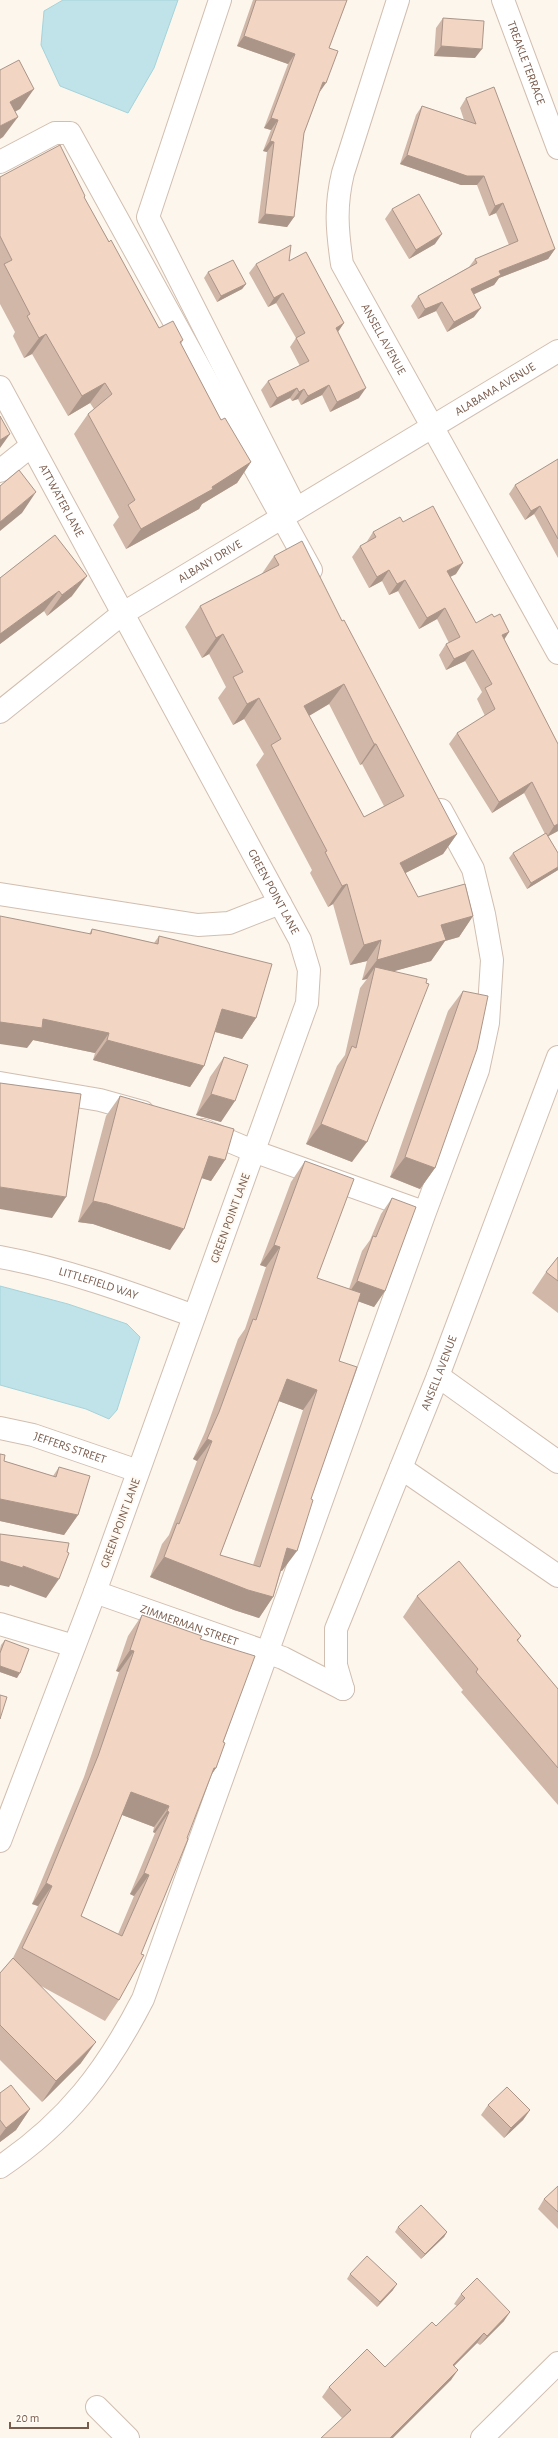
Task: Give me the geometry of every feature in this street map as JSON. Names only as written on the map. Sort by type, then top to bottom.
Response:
[{"type":"street","points":[[220,0],[148,217],[289,513],[320,586]]},
{"type":"street","name":"ANSELL AVENUE","points":[[398,0],[343,173],[337,198],[336,227],[342,264],[558,653]]},
{"type":"street","name":"TREAKLE TERRACE","points":[[503,0],[558,148]]},
{"type":"street","points":[[0,162],[55,134],[70,134],[289,513]]},
{"type":"street","name":"ALABAMA AVENUE","points":[[432,426],[558,351]]},
{"type":"street","name":"ATTWATER LANE","points":[[0,387],[122,614]]},
{"type":"street","name":"ALBANY DRIVE","points":[[0,712],[122,614],[432,426]]},
{"type":"street","points":[[0,471],[31,446]]},
{"type":"street","name":"GREEN POINT LANE","points":[[2,1832],[95,1592],[307,1003],[309,970],[300,940],[122,614]]},
{"type":"street","points":[[0,2167],[32,2145],[69,2111],[123,2038],[143,1999],[275,1656],[425,1212],[478,1070],[488,1023],[492,989],[492,960],[484,914],[473,869],[432,794]]},
{"type":"street","points":[[0,894],[198,925],[229,923],[280,903]]},
{"type":"street","name":"ANSELL AVENUE","points":[[344,1689],[336,1665],[336,1629],[438,1376],[558,1057]]},
{"type":"street","points":[[0,1083],[100,1100],[165,1119]]},
{"type":"street","points":[[186,1125],[215,1133],[254,1151],[425,1212]]},
{"type":"street","name":"LITTLEFIELD WAY","points":[[0,1257],[22,1261],[129,1292],[194,1316]]},
{"type":"street","points":[[438,1376],[558,1462]]},
{"type":"street","name":"JEFFERS STREET","points":[[0,1428],[33,1435],[138,1471]]},
{"type":"street","points":[[400,1468],[558,1576]]},
{"type":"street","name":"ZIMMERMAN STREET","points":[[95,1592],[275,1656],[344,1689]]},
{"type":"street","points":[[0,1624],[74,1646]]},
{"type":"street","points":[[482,2438],[558,2363]]},
{"type":"street","points":[[97,2407],[128,2438]]},
{"type":"water","points":[[63,0],[178,0],[154,68],[128,113],[60,86],[41,45],[44,11]]},
{"type":"water","points":[[0,1286],[68,1304],[127,1324],[140,1337],[117,1410],[109,1419],[86,1409],[0,1385]]},
{"type":"building","points":[[256,0],[347,0],[329,48],[338,51],[326,83],[323,82],[304,133],[294,217],[265,214],[274,142],[270,141],[278,120],[271,118],[295,54],[244,36]]},
{"type":"building","points":[[443,18],[484,21],[482,49],[441,46]]},
{"type":"building","points":[[19,60],[34,89],[10,102],[18,117],[0,126],[0,70]]},
{"type":"building","points":[[494,87],[555,249],[499,271],[501,275],[471,289],[481,308],[454,322],[442,302],[425,309],[418,296],[477,263],[475,259],[518,241],[503,203],[495,206],[484,176],[467,176],[407,155],[422,106],[476,124],[466,98]]},
{"type":"building","points":[[60,145],[85,196],[84,197],[109,242],[111,240],[159,328],[173,321],[183,340],[180,342],[221,420],[225,418],[251,462],[212,487],[213,489],[141,529],[128,505],[135,500],[88,414],[112,394],[105,383],[82,396],[46,334],[39,338],[27,316],[30,314],[4,264],[12,260],[0,236],[0,177]]},
{"type":"building","points":[[419,194],[442,234],[416,250],[392,209]]},
{"type":"building","points":[[291,245],[289,261],[306,252],[344,323],[336,328],[366,388],[337,402],[329,385],[308,396],[304,389],[299,392],[297,388],[277,398],[268,381],[309,361],[296,338],[305,333],[283,293],[274,298],[256,264]]},
{"type":"building","points":[[233,260],[246,284],[221,296],[208,272]]},
{"type":"building","points":[[0,416],[10,434],[0,440]]},
{"type":"building","points":[[558,459],[558,539],[540,506],[531,511],[515,485]]},
{"type":"building","points":[[19,470],[36,492],[0,522],[0,486]]},
{"type":"building","points":[[433,506],[463,563],[447,571],[476,623],[492,614],[494,617],[500,614],[509,632],[502,635],[558,744],[558,824],[554,826],[532,782],[499,802],[457,733],[495,709],[485,688],[492,684],[473,650],[454,659],[446,644],[460,637],[445,608],[427,618],[405,580],[397,584],[389,570],[377,577],[360,546],[376,537],[373,532],[400,517],[403,522]]},
{"type":"building","points":[[55,535],[87,576],[62,595],[59,591],[0,634],[0,578]]},
{"type":"building","points":[[302,541],[342,621],[344,620],[457,834],[400,863],[418,897],[465,884],[473,916],[441,925],[446,940],[377,960],[381,940],[364,945],[347,884],[342,886],[325,852],[327,851],[271,745],[281,739],[259,698],[247,704],[233,677],[243,672],[223,634],[216,638],[200,606],[279,565],[274,556]],"holes":[[[344,684],[374,744],[376,744],[404,796],[364,817],[304,706]]]},
{"type":"building","points":[[546,833],[558,853],[558,867],[531,883],[513,853]]},
{"type":"building","points":[[0,916],[91,934],[92,929],[158,944],[159,936],[272,964],[256,1018],[222,1009],[204,1066],[107,1040],[109,1033],[43,1019],[42,1028],[0,1022]]},
{"type":"building","points":[[375,967],[427,979],[426,983],[429,984],[367,1142],[321,1124],[352,1046],[356,1048]]},
{"type":"building","points":[[463,991],[488,996],[477,1049],[435,1168],[405,1157]]},
{"type":"building","points":[[224,1057],[248,1065],[235,1101],[211,1094]]},
{"type":"building","points":[[0,1083],[81,1094],[66,1197],[0,1187]]},
{"type":"building","points":[[120,1096],[234,1129],[225,1160],[209,1156],[184,1229],[107,1204],[93,1201]]},
{"type":"building","points":[[305,1161],[354,1179],[317,1278],[361,1293],[339,1361],[357,1367],[311,1499],[313,1500],[297,1551],[287,1548],[273,1597],[248,1590],[164,1557],[177,1523],[179,1524],[212,1441],[207,1439],[219,1412],[253,1319],[256,1320],[280,1247],[274,1245]],"holes":[[[287,1379],[317,1390],[260,1567],[220,1555]]]},
{"type":"building","points":[[392,1198],[416,1207],[385,1291],[357,1281],[373,1236],[376,1237]]},
{"type":"building","points":[[558,1257],[558,1281],[546,1272]]},
{"type":"building","points":[[0,1454],[5,1455],[4,1461],[56,1477],[59,1467],[90,1476],[78,1515],[0,1499]]},
{"type":"building","points":[[0,1534],[69,1543],[67,1552],[69,1553],[59,1579],[23,1566],[23,1568],[0,1561]]},
{"type":"building","points":[[459,1561],[521,1636],[517,1640],[558,1689],[558,1768],[476,1672],[478,1669],[417,1596]]},
{"type":"building","points":[[142,1615],[202,1636],[200,1639],[255,1656],[223,1742],[225,1743],[216,1768],[214,1768],[187,1838],[188,1839],[141,1954],[144,1955],[119,2000],[22,1948],[52,1886],[46,1883],[98,1756],[134,1651],[130,1650]],"holes":[[[131,1792],[169,1806],[167,1811],[169,1812],[144,1873],[149,1875],[122,1936],[81,1916]]]},
{"type":"building","points":[[5,1640],[29,1649],[20,1673],[0,1666],[0,1653]]},
{"type":"building","points":[[0,1695],[7,1697],[0,1719]]},
{"type":"building","points":[[13,1958],[96,2042],[56,2081],[0,2025],[0,1973]]},
{"type":"building","points":[[11,2085],[30,2109],[6,2128],[0,2120],[0,2093]]},
{"type":"building","points":[[507,2087],[530,2110],[511,2128],[488,2105]]},
{"type":"building","points":[[558,2186],[558,2212],[544,2199]]},
{"type":"building","points":[[421,2205],[447,2232],[425,2254],[398,2227]]},
{"type":"building","points":[[367,2256],[397,2284],[380,2302],[350,2274]]},
{"type":"building","points":[[477,2278],[510,2312],[487,2336],[484,2333],[453,2365],[458,2370],[390,2438],[321,2438],[351,2410],[329,2387],[367,2349],[385,2367],[432,2322],[436,2326],[465,2298],[461,2294]]}]
